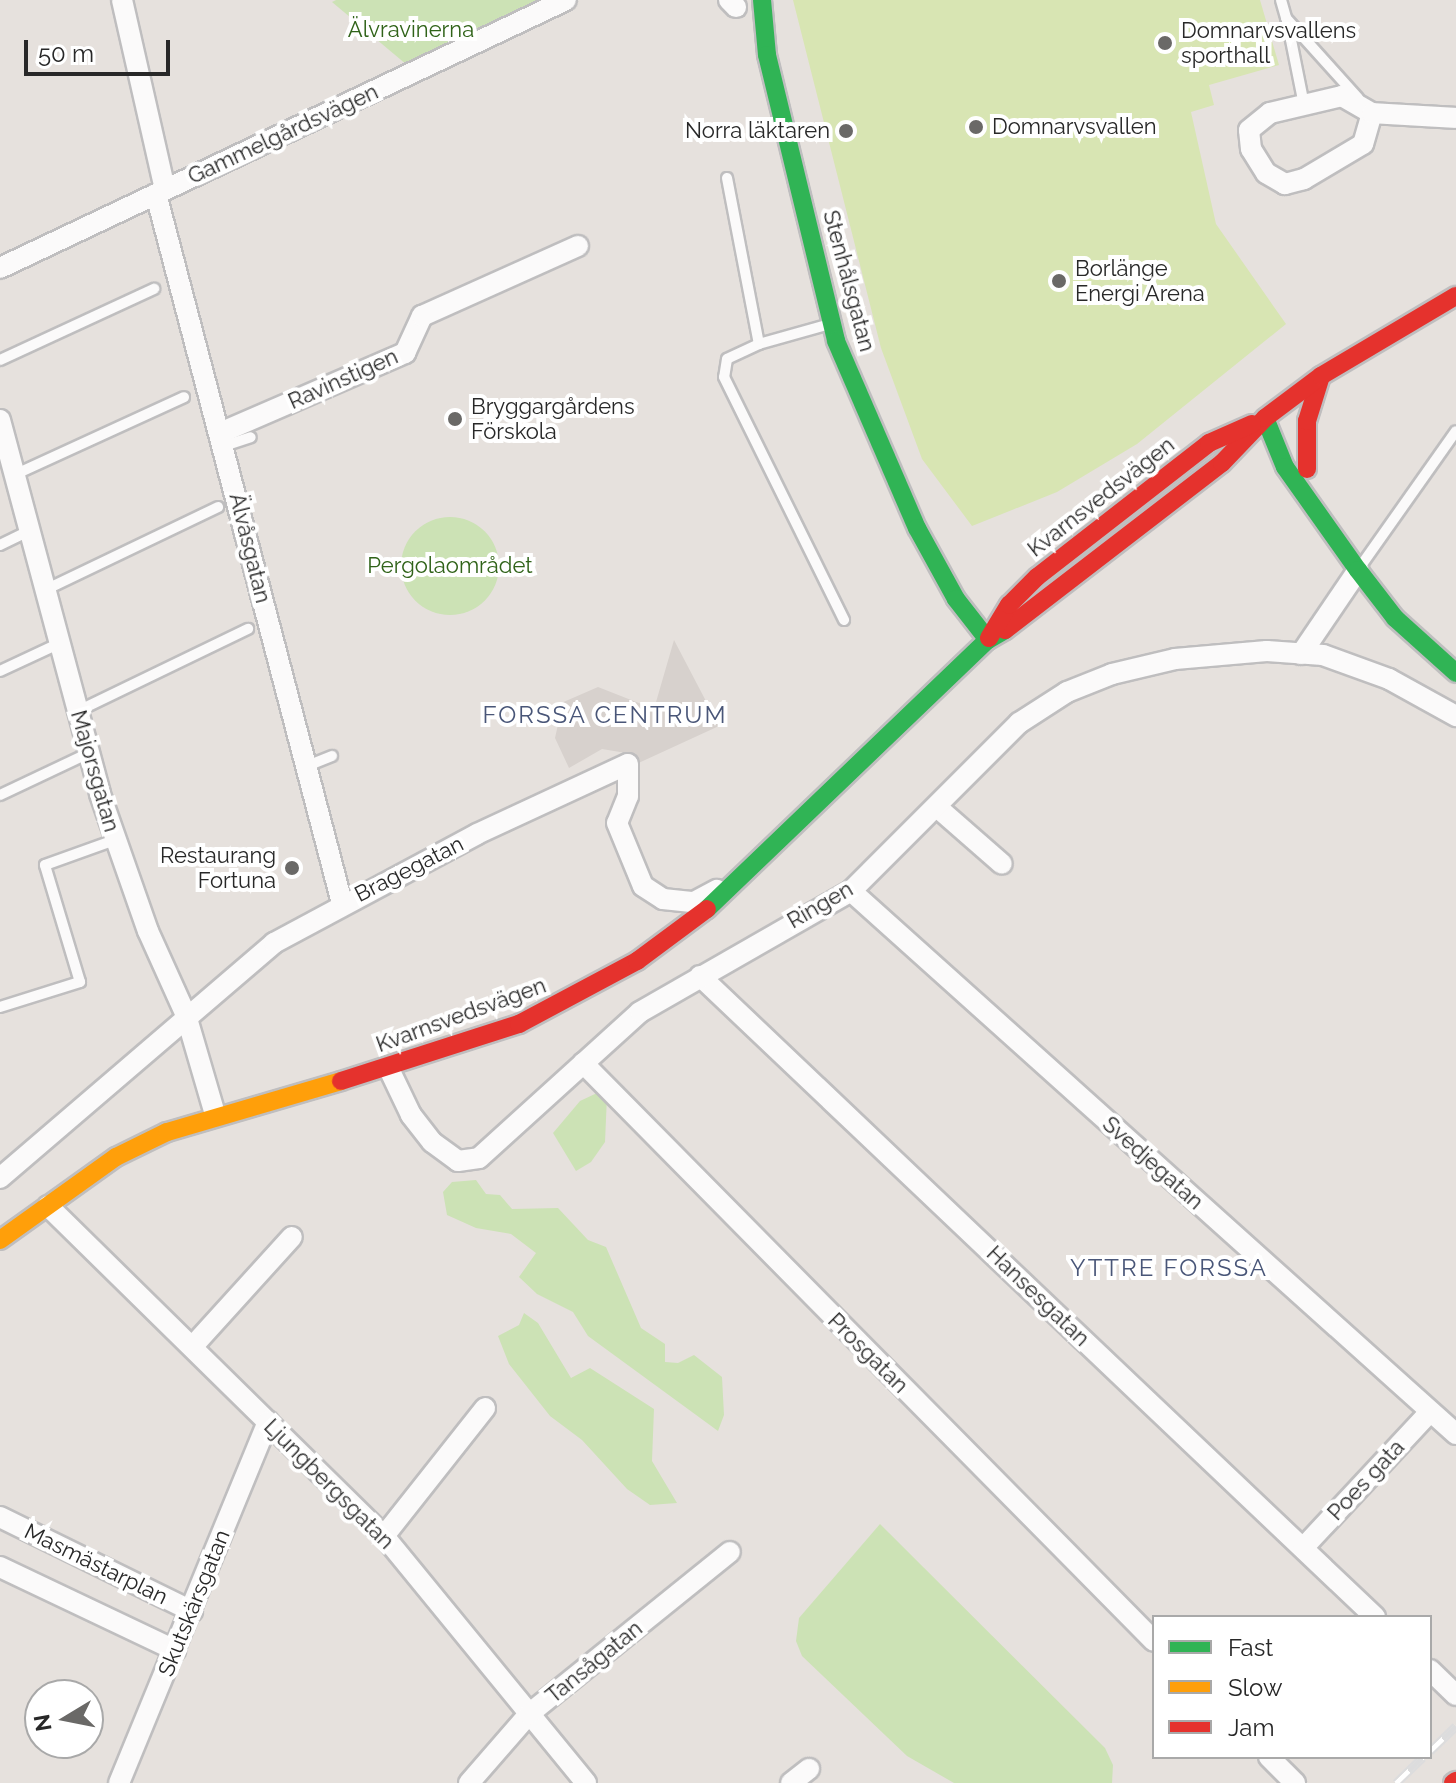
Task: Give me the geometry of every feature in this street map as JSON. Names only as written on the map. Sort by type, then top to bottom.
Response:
[{"type":"street","points":[[124,4],[145,0]]},
{"type":"street","name":"Gammelgårdsvägen","points":[[0,268],[566,0]]},
{"type":"street","name":"Stenhålsgatan","points":[[762,0],[767,55],[832,323],[887,469],[956,599],[988,640]]},
{"type":"street","name":"Älvåsgatan","points":[[124,4],[160,191],[342,903]]},
{"type":"street","points":[[1372,113],[1363,144],[1304,179],[1285,184],[1266,173],[1251,149],[1249,130],[1270,113],[1342,96],[1372,113],[1456,118]]},
{"type":"street","name":"Ravinstigen","points":[[222,440],[405,353],[422,316],[578,246]]},
{"type":"street","name":"Kvarnsvedsvägen","points":[[988,640],[1025,619],[1222,463],[1265,418],[1321,376],[1456,296]]},
{"type":"street","points":[[1307,469],[1307,421],[1321,376]]},
{"type":"street","points":[[1265,418],[1285,467],[1358,570],[1395,618],[1456,673]]},
{"type":"street","points":[[1265,418],[1307,469],[1358,570]]},
{"type":"street","name":"Kvarnsvedsvägen","points":[[0,1240],[116,1157],[215,1114],[389,1069],[519,1024],[582,995],[676,935],[761,862],[988,640],[1009,605],[1037,577],[1209,443],[1265,418]]},
{"type":"street","name":"Majorsgatan","points":[[0,420],[115,840],[186,1015],[215,1114]]},
{"type":"street","points":[[1222,463],[1260,460],[1285,467]]},
{"type":"street","points":[[1301,654],[1358,570]]},
{"type":"street","name":"Ringen","points":[[389,1069],[411,1115],[432,1142],[458,1161],[469,1162],[489,1152],[640,1012],[851,891],[1019,723],[1067,692],[1175,659],[1267,651],[1323,655],[1389,679],[1456,716]]},
{"type":"street","name":"Bragegatan","points":[[3,1170],[274,943],[342,903],[628,764],[628,796],[617,823],[643,886],[663,899],[694,902],[761,862]]},
{"type":"street","points":[[937,807],[1002,864]]},
{"type":"street","name":"Svedjegatan","points":[[851,891],[1456,1434]]},
{"type":"street","name":"Hansesgatan","points":[[700,976],[1373,1615]]},
{"type":"street","name":"Prosgatan","points":[[583,1063],[1152,1639]]},
{"type":"street","name":"Ljungbergsgatan","points":[[48,1206],[384,1536],[586,1783]]},
{"type":"street","points":[[193,1346],[292,1237]]},
{"type":"street","points":[[384,1536],[485,1408]]},
{"type":"street","name":"Poes gata","points":[[1303,1548],[1430,1412]]},
{"type":"street","name":"Skutskärsgatan","points":[[119,1783],[268,1422]]},
{"type":"street","name":"Masmästarplan","points":[[0,1517],[192,1611]]},
{"type":"street","name":"Tansågatan","points":[[469,1783],[529,1714],[730,1552]]},
{"type":"street","name":"Masmästarplan","points":[[0,1567],[175,1650]]},
{"type":"street","points":[[1432,1672],[1456,1695]]},
{"type":"street","points":[[1271,1759],[1295,1783]]},
{"type":"street","points":[[791,1783],[809,1769]]},
{"type":"lane","points":[[1281,0],[1304,105]]},
{"type":"lane","points":[[1286,18],[1372,113]]},
{"type":"lane","points":[[727,178],[759,344]]},
{"type":"lane","points":[[0,360],[154,289]]},
{"type":"lane","points":[[832,323],[759,344],[727,359],[724,377],[844,620]]},
{"type":"lane","points":[[14,475],[184,397]]},
{"type":"lane","points":[[1358,570],[1456,431]]},
{"type":"lane","points":[[222,440],[251,437]]},
{"type":"lane","points":[[45,590],[218,507]]},
{"type":"lane","points":[[0,545],[29,531]]},
{"type":"lane","points":[[78,711],[248,629]]},
{"type":"lane","points":[[0,671],[60,643]]},
{"type":"lane","points":[[0,795],[89,753]]},
{"type":"lane","points":[[307,766],[332,756]]},
{"type":"lane","points":[[0,1007],[80,982],[45,865],[115,840]]},
{"type":"green space","name":"Älvravinerna","points":[[539,0],[531,12],[407,65],[332,2]]},
{"type":"green space","name":"Borlänge Energi Arena","points":[[793,0],[1260,0],[1279,65],[1209,85],[1214,105],[1191,112],[1216,224],[1286,324],[1137,444],[1057,492],[972,526],[922,459],[881,348]]},
{"type":"green space","name":"Pergolaområdet","points":[[450,517],[469,521],[485,531],[495,547],[499,566],[495,585],[485,601],[469,611],[450,615],[431,611],[415,601],[405,585],[401,566],[405,547],[415,531],[431,521]]},
{"type":"green space","points":[[597,1093],[607,1096],[605,1142],[591,1162],[576,1171],[553,1133],[580,1101]]},
{"type":"green space","points":[[476,1180],[486,1194],[500,1195],[512,1209],[558,1208],[588,1240],[606,1247],[641,1328],[665,1344],[665,1362],[678,1363],[694,1355],[722,1377],[724,1415],[718,1431],[588,1336],[573,1312],[537,1294],[519,1277],[536,1253],[511,1234],[476,1228],[447,1215],[443,1192],[452,1182]]},
{"type":"green space","points":[[524,1313],[538,1323],[571,1378],[590,1368],[654,1409],[652,1461],[677,1503],[650,1505],[627,1489],[582,1440],[550,1416],[509,1364],[498,1336],[519,1325]]},
{"type":"green space","points":[[880,1524],[1105,1748],[1113,1765],[1112,1783],[954,1783],[907,1756],[802,1656],[796,1641],[799,1618]]},
{"type":"shaded area","points":[[674,640],[719,726],[632,766],[626,753],[602,749],[569,768],[555,738],[559,720],[552,707],[598,687],[654,709]]},
{"type":"railway","points":[[1432,1749],[1456,1726]]},
{"type":"railway","points":[[1396,1783],[1421,1759]]},
{"type":"traffic: fast","points":[[762,0],[767,55],[836,341],[917,528],[956,599],[988,640]]},
{"type":"traffic: fast","points":[[1265,418],[1285,467],[1358,570],[1395,618],[1456,673]]},
{"type":"traffic: fast","points":[[707,909],[988,640],[1005,630]]},
{"type":"traffic: slow","points":[[0,1240],[116,1157],[167,1132],[341,1081]]},
{"type":"traffic: jam","points":[[1005,630],[1222,463],[1265,418],[1321,376],[1456,296]]},
{"type":"traffic: jam","points":[[1307,469],[1307,421],[1321,376]]},
{"type":"traffic: jam","points":[[989,638],[1009,605],[1037,577],[1209,443],[1252,424]]},
{"type":"traffic: jam","points":[[341,1081],[519,1024],[637,961],[707,909]]},
{"type":"place","name":"Domnarvsvallens sporthall","points":[[1165,43]]},
{"type":"place","name":"Domnarvsvallen","points":[[976,127]]},
{"type":"place","name":"Norra läktaren","points":[[846,131]]},
{"type":"place","name":"Borlänge Energi Arena","points":[[1059,281]]},
{"type":"place","name":"Bryggargårdens Förskola","points":[[455,419]]},
{"type":"place","name":"Restaurang Fortuna","points":[[292,868]]},
{"type":"district","name":"FORSSA CENTRUM","points":[[605,715]]},
{"type":"district","name":"YTTRE FORSSA","points":[[1169,1268]]}]
